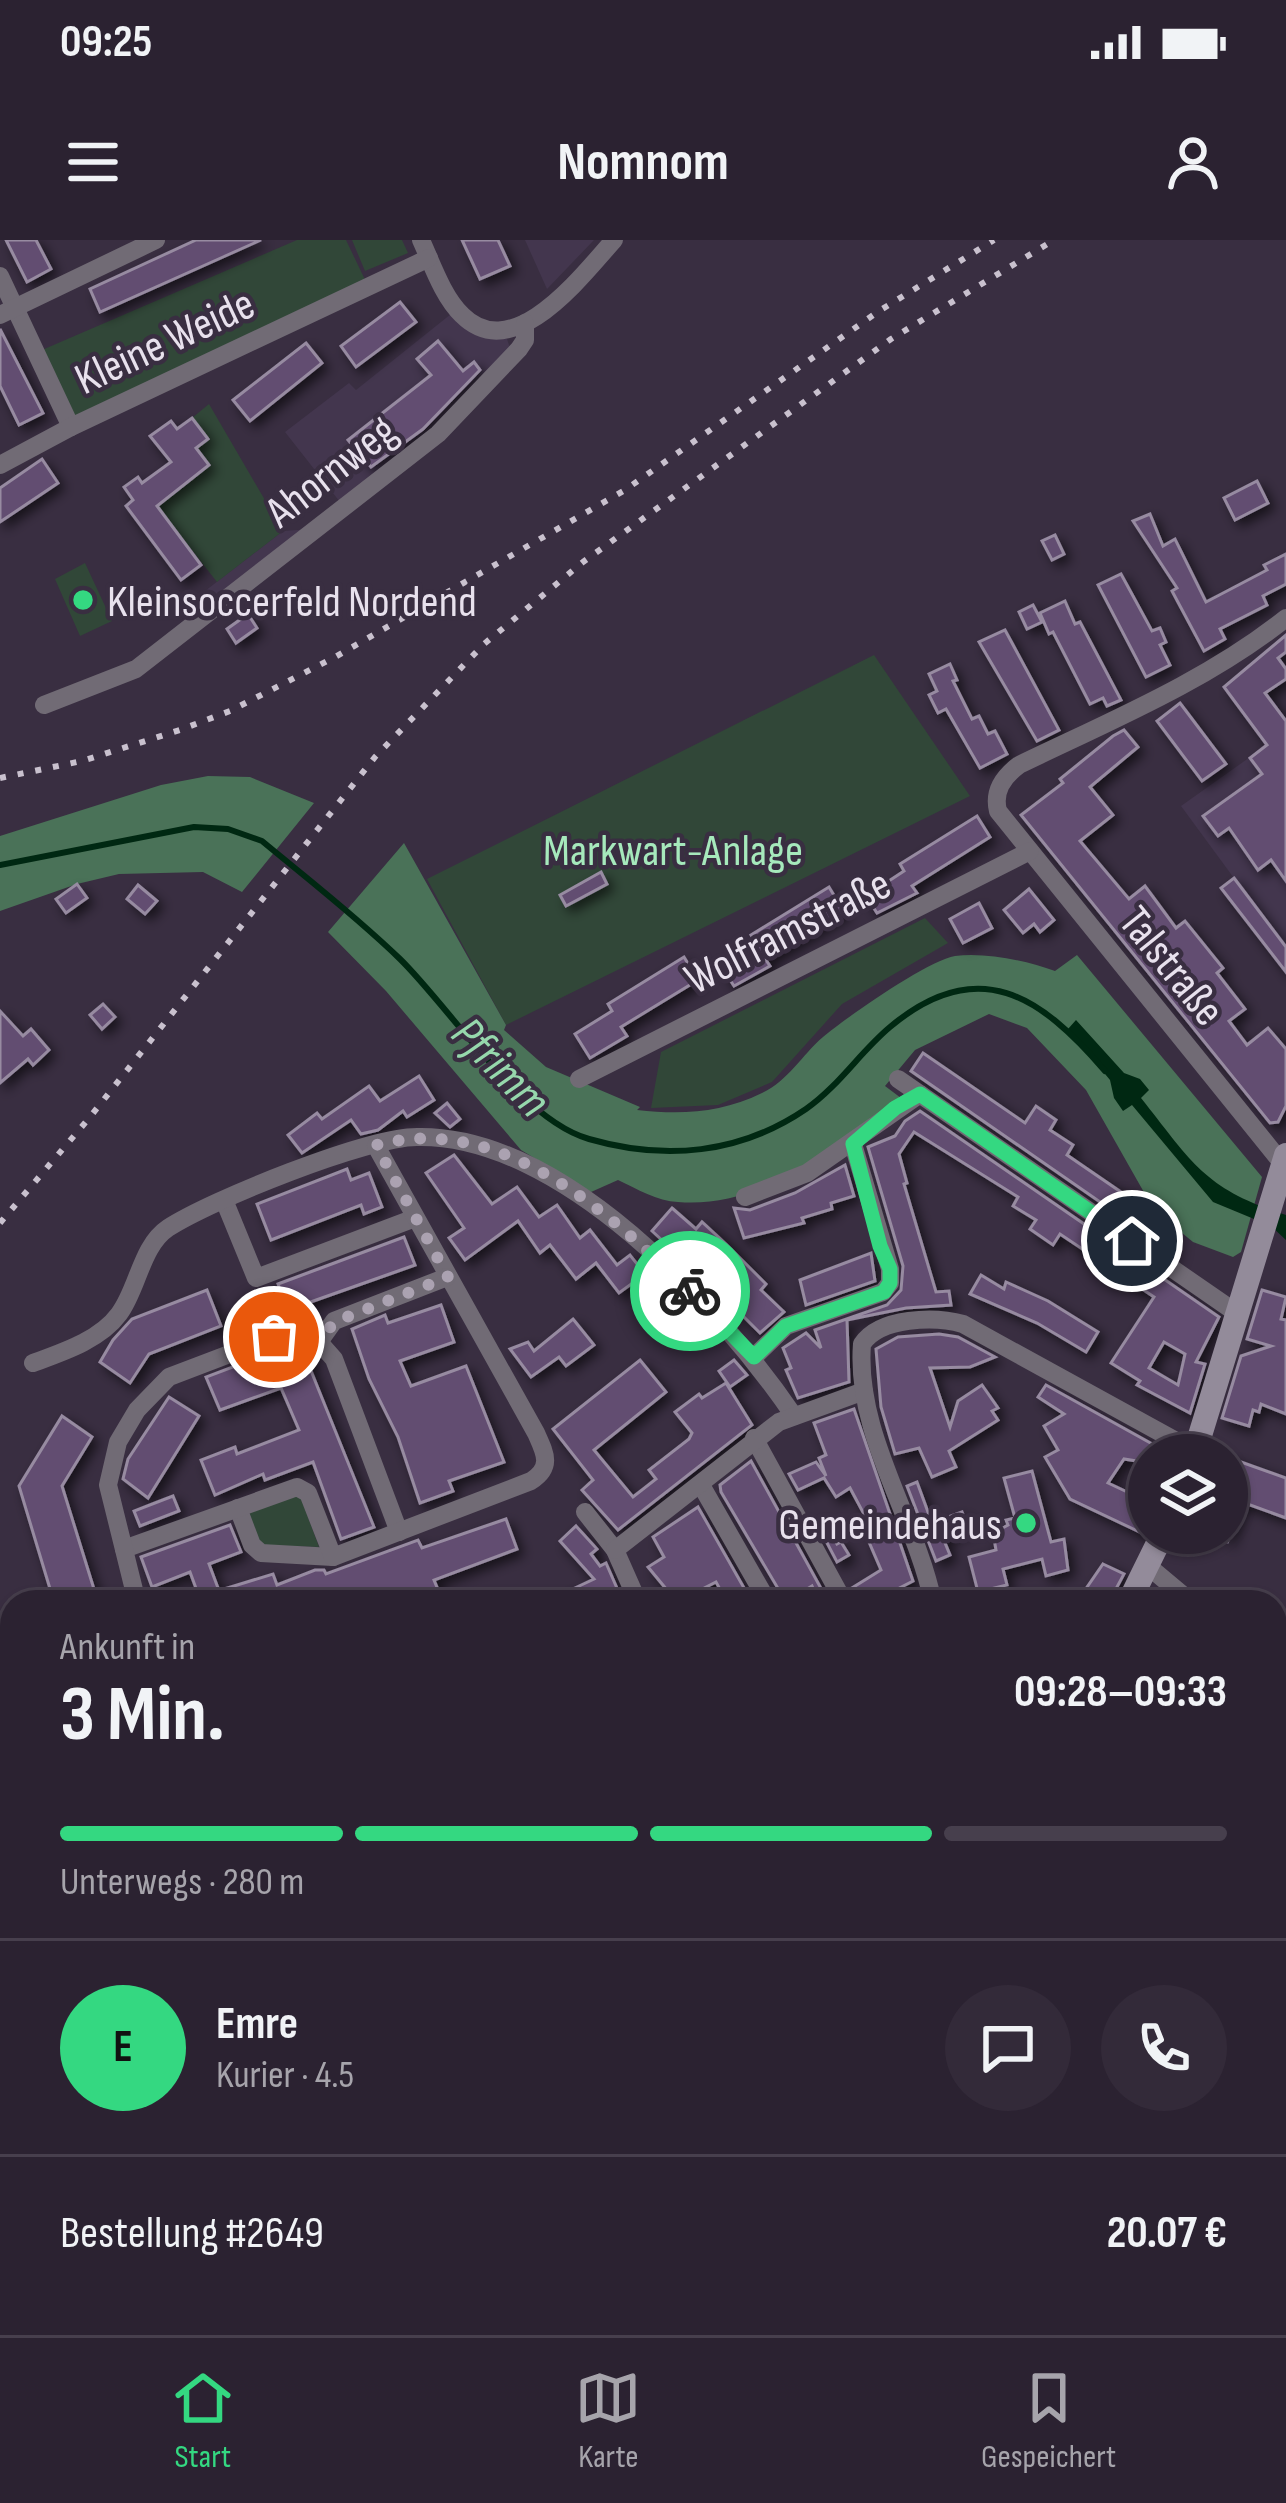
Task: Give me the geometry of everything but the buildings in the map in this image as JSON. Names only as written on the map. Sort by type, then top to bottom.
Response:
[{"type":"main road","points":[[1201,1434],[1285,1162]]},
{"type":"main road","points":[[1135,1590],[1153,1554]]},
{"type":"street","points":[[8,310],[156,240]]},
{"type":"street","name":"Ahornweg","points":[[44,705],[136,669],[407,460],[473,400],[519,349],[525,340],[525,323],[551,308],[614,240]]},
{"type":"street","points":[[425,249],[453,304],[470,322],[502,329],[525,323]]},
{"type":"street","name":"Kleine Weide","points":[[0,465],[425,249]]},
{"type":"street","points":[[0,276],[8,310],[71,427]]},
{"type":"street","name":"Talstraße","points":[[1285,1162],[998,812],[998,791],[1019,765],[1208,671],[1286,618]]},
{"type":"street","name":"Wolframstraße","points":[[579,1078],[1030,850]]},
{"type":"street","points":[[898,1079],[1238,1314]]},
{"type":"street","points":[[745,1197],[807,1173],[920,1094]]},
{"type":"street","points":[[33,1363],[104,1331],[121,1312],[162,1231],[224,1200],[376,1145],[414,1136],[480,1145],[566,1186],[604,1211],[718,1318],[754,1357],[794,1416]]},
{"type":"street","points":[[754,1357],[786,1326],[860,1302],[884,1292],[890,1283],[890,1269],[853,1144]]},
{"type":"street","points":[[238,1508],[252,1545],[261,1552],[333,1557],[531,1481],[546,1468],[547,1457],[376,1145]]},
{"type":"street","points":[[224,1200],[256,1278],[416,1218]]},
{"type":"street","points":[[319,1342],[334,1322],[448,1277]]},
{"type":"street","points":[[930,1590],[864,1391],[862,1344],[873,1331],[921,1320],[949,1320],[1010,1347],[1160,1434]]},
{"type":"street","points":[[134,1590],[110,1501],[109,1470],[126,1426],[151,1391],[169,1377],[274,1337],[298,1335],[319,1342],[334,1359],[400,1532]]},
{"type":"street","points":[[615,1550],[754,1438],[794,1416],[864,1391]]},
{"type":"street","points":[[754,1438],[837,1590]]},
{"type":"street","points":[[700,1485],[761,1590]]},
{"type":"street","points":[[124,1549],[291,1488],[304,1489],[333,1557]]},
{"type":"street","points":[[585,1512],[615,1550],[633,1590]]},
{"type":"street","points":[[1148,1566],[1177,1590]]},
{"type":"shaded area","points":[[525,240],[594,240],[547,289]]},
{"type":"shaded area","points":[[451,314],[467,329],[507,339],[511,351],[457,411],[340,502],[285,432],[349,383],[356,390]]},
{"type":"shaded area","points":[[312,529],[210,608],[192,607],[192,601],[283,531]]},
{"type":"shaded area","points":[[1267,745],[1286,747],[1286,949],[1181,806]]},
{"type":"shaded area","points":[[208,776],[250,777],[314,803],[242,892],[203,872],[119,874],[0,911],[0,836],[161,785]]},
{"type":"shaded area","points":[[404,843],[506,1025],[504,1030],[546,1067],[640,1107],[637,1110],[701,1111],[762,1093],[850,1017],[942,960],[993,956],[1055,971],[1077,955],[1262,1177],[1241,1252],[1233,1257],[1193,1242],[1154,1210],[1086,1090],[1027,1028],[989,1014],[915,1050],[885,1086],[901,1098],[826,1154],[769,1185],[709,1202],[662,1199],[618,1180],[591,1192],[521,1150],[386,991],[328,932]]},
{"type":"shaded area","points":[[1076,1020],[1124,1073],[1140,1079],[1149,1090],[1141,1098],[1202,1171],[1236,1195],[1286,1215],[1286,1240],[1271,1226],[1213,1202],[1132,1105],[1123,1111],[1110,1080],[1068,1029]]},
{"type":"green space","points":[[297,240],[346,240],[368,286],[73,422],[42,350]]},
{"type":"green space","points":[[352,240],[402,240],[408,253],[365,271]]},
{"type":"green space","points":[[209,404],[283,531],[217,582],[157,506],[209,465],[196,448],[208,438],[192,418]]},
{"type":"green space","name":"Kleinsoccerfeld Nordend","points":[[85,563],[112,621],[80,636],[55,579]]},
{"type":"green space","name":"Markwart-Anlage","points":[[874,655],[970,796],[506,1025],[427,879]]},
{"type":"green space","points":[[925,918],[948,943],[842,1004],[772,1082],[718,1105],[651,1108],[661,1052]]},
{"type":"green space","points":[[300,1495],[319,1547],[260,1545],[248,1516],[251,1512]]},
{"type":"waterway","name":"Pfrimm","points":[[0,865],[194,827],[228,829],[262,841],[400,959],[488,1061],[538,1110],[563,1128],[617,1146],[674,1151],[755,1136],[818,1100],[890,1027],[952,992],[1007,993],[1032,1005],[1057,1022],[1105,1071]]},
{"type":"railway","points":[[0,778],[82,761],[180,730],[230,711],[335,657],[625,490],[879,311],[994,240]]},
{"type":"railway","points":[[0,1223],[90,1117],[375,757],[484,644],[583,562],[891,339],[1054,240]]},
{"type":"way so far","points":[[274,1337],[298,1335],[319,1342],[334,1322],[448,1277],[376,1145],[414,1136],[480,1145],[566,1186],[604,1211],[690,1291]]},
{"type":"place","name":"Kleinsoccerfeld Nordend","points":[[83,600]]},
{"type":"place","name":"Gemeindehaus","points":[[1026,1523]]},
{"type":"route","points":[[690,1291],[754,1357],[786,1326],[884,1292],[890,1269],[853,1144],[895,1108],[920,1094],[1132,1241]]}]
